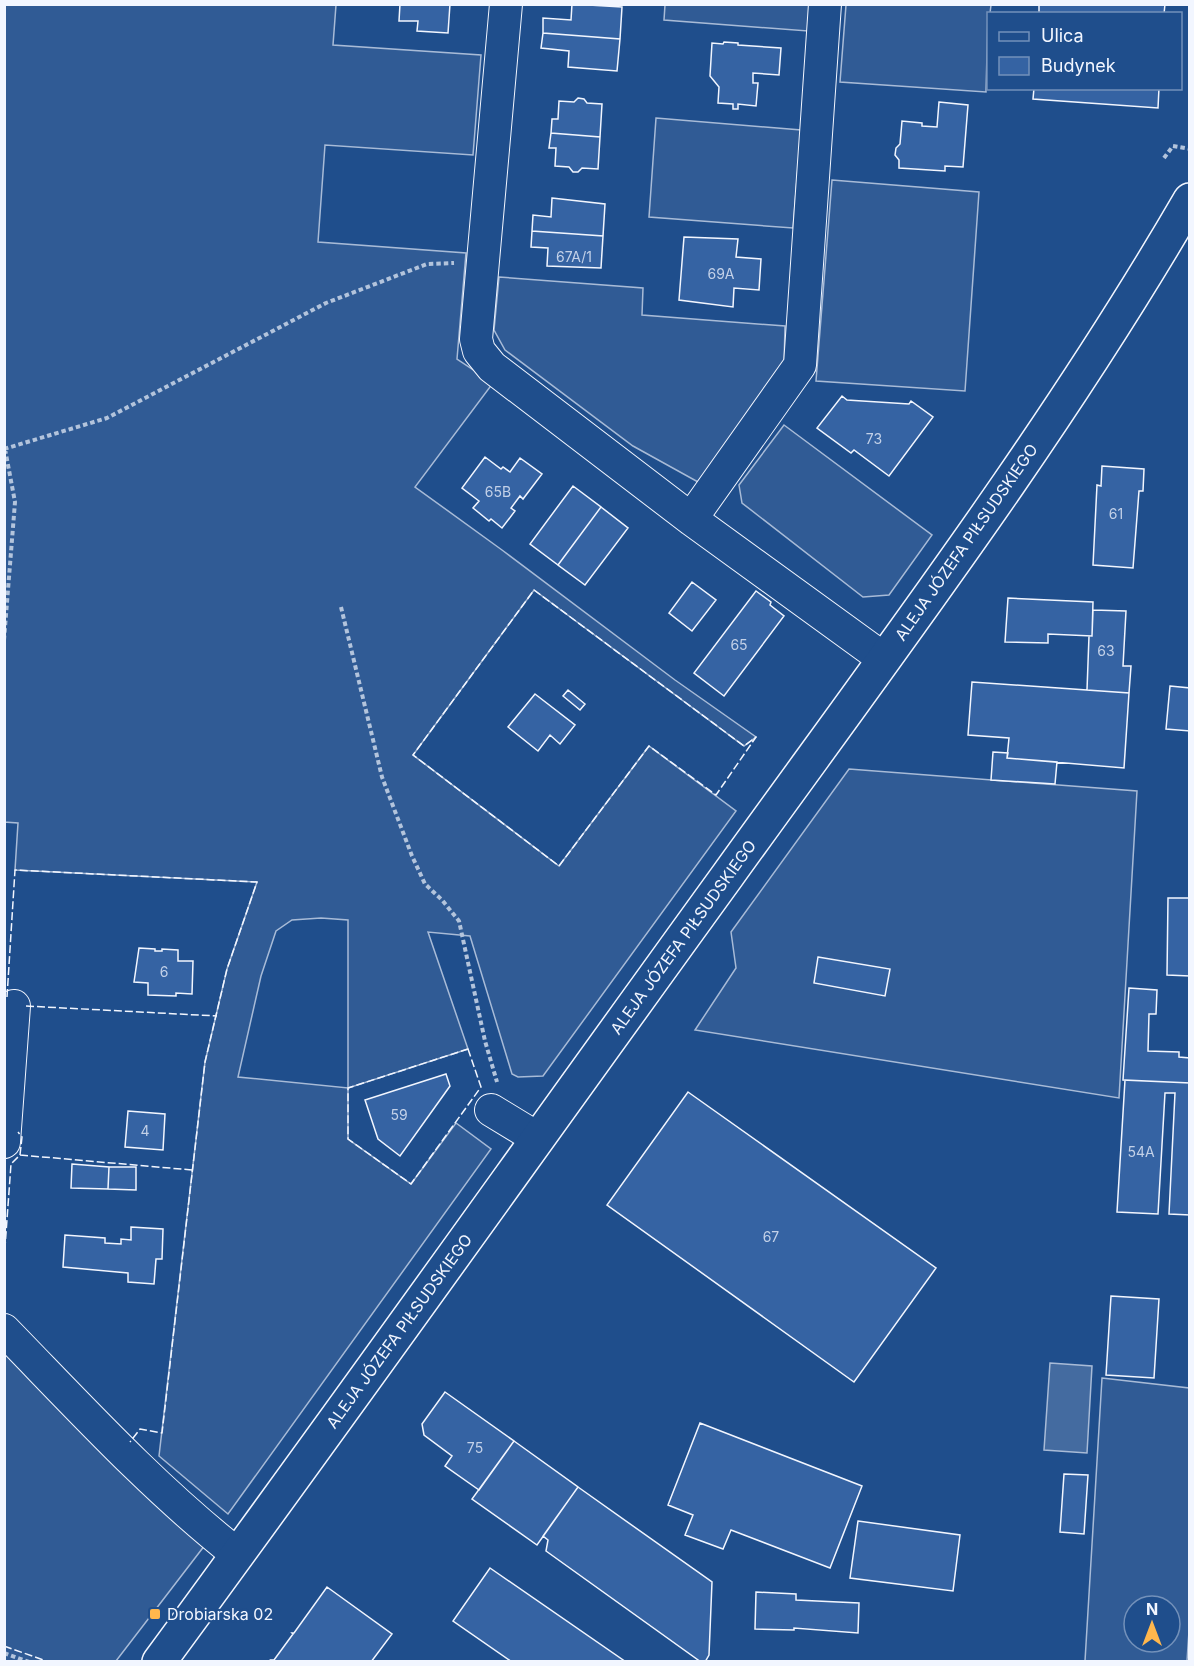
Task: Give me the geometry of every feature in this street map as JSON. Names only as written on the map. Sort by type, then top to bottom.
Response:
[{"type":"main road","name":"ALEJA JÓZEFA PIŁSUDSKIEGO","points":[[159,1662],[884,659],[1059,410],[1108,335],[1190,200]]},
{"type":"street","points":[[506,4],[476,339],[479,351],[492,367],[691,519],[884,659]]},
{"type":"street","points":[[691,519],[800,365],[825,4]]},
{"type":"street","points":[[4,1142],[14,1006]]},
{"type":"street","points":[[491,1110],[537,1138]]},
{"type":"street","points":[[4,1330],[155,1485],[196,1522],[237,1554]]},
{"type":"path","points":[[1164,158],[1173,146],[1190,149]]},
{"type":"path","points":[[4,640],[15,502],[5,449],[107,418],[326,303],[427,264],[484,261]]},
{"type":"path","points":[[340,606],[382,777],[404,837],[424,884],[442,900],[459,921],[501,1102],[491,1110]]},
{"type":"path","points":[[4,1653],[29,1662]]},
{"type":"shaded area","points":[[4,5],[336,5],[333,45],[481,55],[473,155],[325,145],[318,242],[466,253],[457,359],[493,383],[415,487],[675,680],[756,737],[744,746],[534,590],[413,755],[559,866],[649,746],[736,811],[543,1076],[518,1077],[512,1074],[470,936],[428,932],[468,1049],[348,1088],[348,1139],[411,1184],[456,1123],[491,1149],[228,1514],[159,1456],[205,1062],[227,969],[257,882],[15,870],[18,823],[4,822]],"holes":[[[321,918],[348,920],[348,1088],[238,1077],[261,976],[276,931],[292,920]]]},
{"type":"shaded area","points":[[665,5],[810,5],[808,31],[664,20]]},
{"type":"shaded area","points":[[846,5],[991,5],[990,12],[987,12],[986,92],[840,82]]},
{"type":"shaded area","points":[[656,118],[801,130],[793,228],[649,217]]},
{"type":"shaded area","points":[[832,180],[979,192],[965,391],[816,381]]},
{"type":"shaded area","points":[[499,277],[643,288],[642,315],[785,326],[784,366],[698,482],[633,446],[505,350],[494,330]]},
{"type":"shaded area","points":[[784,425],[932,535],[889,595],[863,597],[742,503],[739,485]]},
{"type":"shaded area","points":[[849,769],[1137,791],[1119,1098],[695,1030],[736,968],[731,932]]},
{"type":"shaded area","points":[[4,1346],[205,1545],[116,1661],[5,1661]]},
{"type":"shaded area","points":[[1050,1363],[1092,1366],[1087,1453],[1044,1450]]},
{"type":"shaded area","points":[[1102,1378],[1189,1388],[1190,1616],[1187,1661],[1085,1661]]},
{"type":"building","points":[[400,4],[450,4],[448,33],[417,31],[418,21],[399,21]]},
{"type":"building","points":[[572,4],[622,7],[620,39],[543,33],[543,18],[571,20]]},
{"type":"building","points":[[1039,4],[1165,4],[1164,12],[1039,12]]},
{"type":"building","points":[[543,33],[620,39],[617,71],[568,67],[569,51],[541,48]]},
{"type":"building","points":[[724,42],[781,48],[779,75],[753,73],[753,83],[758,83],[756,106],[738,104],[738,109],[733,109],[733,104],[718,103],[719,87],[710,76],[712,43],[723,44]]},
{"type":"building","points":[[1034,90],[1159,90],[1158,108],[1033,99]]},
{"type":"building","points":[[578,98],[584,99],[587,103],[602,104],[600,137],[551,133],[552,119],[558,119],[559,101],[574,102]]},
{"type":"building","points":[[939,102],[968,105],[963,167],[945,166],[945,171],[899,168],[899,160],[895,155],[896,148],[900,144],[902,121],[937,127]]},
{"type":"building","points":[[551,133],[600,137],[598,169],[582,168],[578,172],[573,172],[569,167],[555,166],[556,148],[549,148]]},
{"type":"building","points":[[552,198],[605,204],[603,236],[532,231],[533,215],[551,217]]},
{"type":"building","points":[[532,231],[603,236],[601,268],[547,266],[548,248],[531,247]]},
{"type":"building","points":[[684,237],[738,239],[736,257],[761,259],[759,290],[734,288],[733,307],[679,300]]},
{"type":"building","points":[[842,396],[847,400],[909,404],[911,401],[933,417],[889,476],[854,450],[851,453],[817,428]]},
{"type":"building","points":[[485,457],[501,469],[503,467],[510,472],[520,458],[542,474],[523,499],[520,496],[511,508],[515,511],[502,528],[473,508],[479,501],[462,488]]},
{"type":"building","points":[[1102,466],[1144,469],[1143,491],[1139,491],[1133,568],[1093,565],[1097,485],[1101,486]]},
{"type":"building","points":[[573,486],[601,507],[558,565],[530,544]]},
{"type":"building","points":[[601,507],[628,528],[585,585],[558,565]]},
{"type":"building","points":[[692,582],[716,600],[692,631],[669,613]]},
{"type":"building","points":[[756,591],[784,616],[724,696],[694,673]]},
{"type":"building","points":[[1008,598],[1093,602],[1092,636],[1048,634],[1048,643],[1005,642]]},
{"type":"building","points":[[1093,610],[1126,611],[1123,666],[1131,666],[1129,693],[1087,690],[1089,636],[1092,636]]},
{"type":"building","points":[[972,682],[1129,693],[1124,768],[1007,758],[1009,738],[968,735]]},
{"type":"building","points":[[1170,686],[1190,688],[1190,731],[1166,729]]},
{"type":"building","points":[[568,690],[585,704],[580,710],[563,696]]},
{"type":"building","points":[[535,694],[575,725],[560,744],[550,735],[538,751],[508,727]]},
{"type":"building","points":[[993,752],[1008,753],[1007,758],[1057,762],[1055,784],[991,780]]},
{"type":"building","points":[[1168,898],[1190,898],[1190,976],[1167,975]]},
{"type":"building","points":[[139,948],[155,949],[155,951],[178,950],[178,961],[193,961],[192,994],[148,995],[148,983],[134,982]]},
{"type":"building","points":[[818,957],[890,969],[885,996],[814,983]]},
{"type":"building","points":[[1129,988],[1157,990],[1156,1014],[1149,1014],[1148,1051],[1179,1052],[1179,1057],[1190,1058],[1190,1083],[1123,1080]]},
{"type":"building","points":[[446,1074],[450,1086],[400,1156],[378,1139],[365,1100]]},
{"type":"building","points":[[1125,1080],[1190,1083],[1190,1215],[1169,1214],[1175,1093],[1165,1093],[1158,1214],[1117,1212]]},
{"type":"building","points":[[688,1092],[936,1268],[854,1382],[607,1205]]},
{"type":"building","points":[[128,1111],[165,1114],[163,1150],[125,1147]]},
{"type":"building","points":[[72,1164],[109,1167],[108,1189],[71,1188]]},
{"type":"building","points":[[109,1167],[136,1167],[136,1190],[108,1189]]},
{"type":"building","points":[[131,1227],[163,1229],[162,1259],[156,1259],[154,1284],[128,1282],[128,1273],[63,1267],[65,1235],[105,1238],[105,1243],[121,1244],[121,1239],[131,1240]]},
{"type":"building","points":[[1111,1296],[1159,1299],[1154,1378],[1106,1375]]},
{"type":"building","points":[[445,1392],[514,1441],[479,1490],[445,1466],[452,1456],[424,1435],[422,1424]]},
{"type":"building","points":[[700,1423],[862,1486],[830,1568],[731,1530],[723,1549],[685,1535],[693,1515],[668,1505]]},
{"type":"building","points":[[514,1441],[578,1487],[537,1545],[472,1499]]},
{"type":"building","points":[[1064,1474],[1088,1475],[1084,1534],[1060,1532]]},
{"type":"building","points":[[578,1487],[712,1582],[709,1655],[705,1662],[701,1662],[546,1551],[548,1540],[543,1536]]},
{"type":"building","points":[[858,1521],[960,1535],[953,1591],[850,1578]]},
{"type":"building","points":[[490,1568],[626,1662],[512,1662],[453,1621]]},
{"type":"building","points":[[327,1587],[392,1634],[371,1662],[273,1662],[271,1660],[274,1660]]},
{"type":"building","points":[[756,1592],[796,1594],[796,1600],[859,1603],[858,1633],[794,1628],[794,1630],[755,1629]]},
{"type":"fence","points":[[534,590],[744,746],[756,737],[716,795],[649,746],[559,866],[413,755],[534,590]]},
{"type":"fence","points":[[7,997],[15,870],[257,882],[227,969],[205,1062],[162,1433],[140,1429],[130,1442]]},
{"type":"fence","points":[[26,1006],[217,1016]]},
{"type":"fence","points":[[468,1049],[481,1087],[411,1184],[348,1139],[348,1088],[468,1049]]},
{"type":"fence","points":[[4,1261],[11,1164],[20,1155],[22,1137],[18,1132]]},
{"type":"fence","points":[[20,1155],[192,1170]]},
{"type":"fence","points":[[4,1646],[49,1662]]},
{"type":"place","name":"Drobiarska 02","points":[[155,1614]]}]
